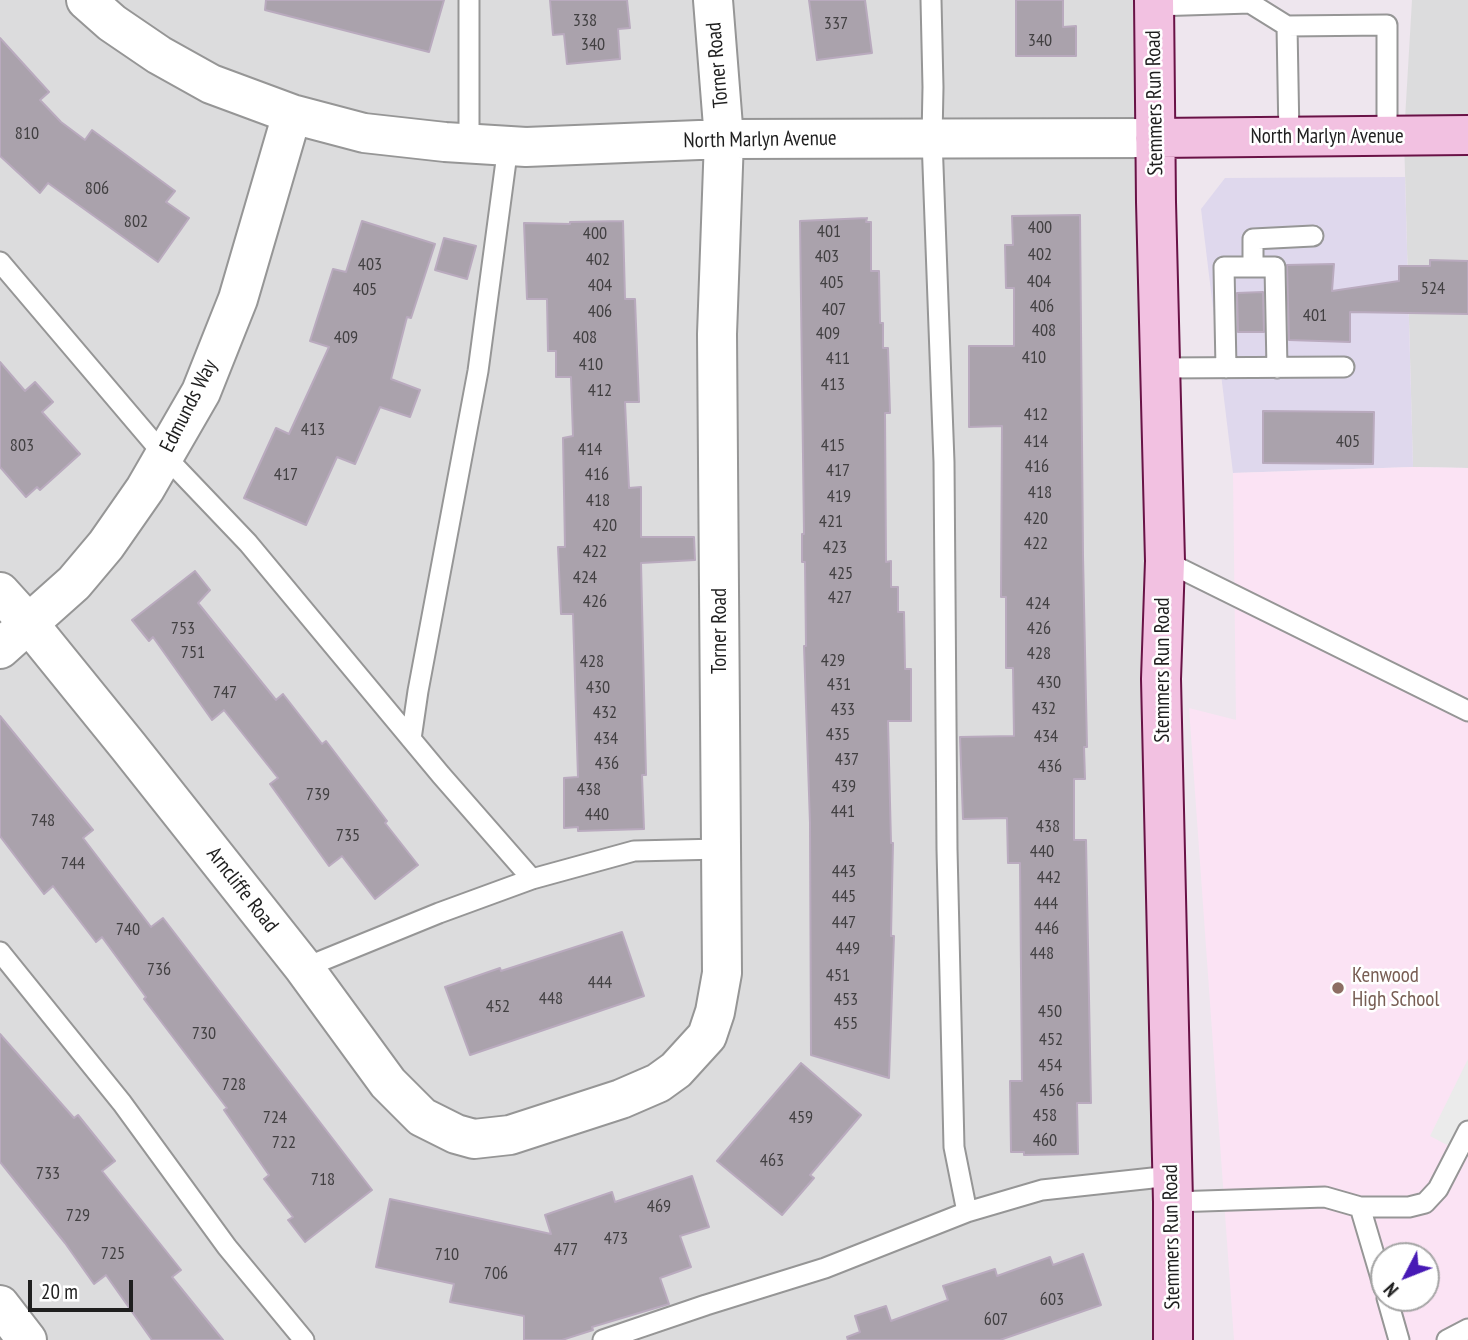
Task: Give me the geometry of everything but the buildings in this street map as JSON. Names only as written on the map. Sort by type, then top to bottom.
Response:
[{"type":"main road","name":"Stemmers Run Road","points":[[1154,3],[1164,561],[1161,679],[1173,1340]]},
{"type":"main road","name":"North Marlyn Avenue","points":[[1155,138],[1468,135]]},
{"type":"street","name":"North Marlyn Avenue","points":[[86,0],[113,23],[159,55],[201,78],[292,114],[364,133],[508,146],[724,139],[1155,138]]},
{"type":"street","name":"Torner Road","points":[[510,1135],[621,1099],[658,1083],[676,1070],[707,1036],[715,1012],[722,973],[717,334],[724,139],[713,0]]},
{"type":"street","name":"Edmunds Way","points":[[0,649],[74,583],[106,545],[145,489],[201,392],[238,299],[292,114]]},
{"type":"street","name":"Arncliffe Road","points":[[0,592],[29,624],[304,968],[388,1083],[422,1117],[456,1135],[474,1139],[510,1135]]},
{"type":"street","points":[[0,1306],[27,1340]]},
{"type":"lane","points":[[469,0],[469,143]]},
{"type":"lane","points":[[931,0],[932,139],[944,462],[947,849],[954,1147],[967,1212]]},
{"type":"lane","points":[[1154,3],[1250,2],[1287,26],[1387,25],[1387,136]]},
{"type":"lane","points":[[1287,26],[1289,137]]},
{"type":"lane","points":[[411,739],[478,371],[508,146]]},
{"type":"lane","points":[[1253,267],[1253,239],[1313,236]]},
{"type":"lane","points":[[0,262],[164,455],[248,542],[411,739],[532,879]]},
{"type":"lane","points":[[1226,368],[1224,267],[1275,267],[1277,368]]},
{"type":"lane","points":[[1160,368],[1344,367]]},
{"type":"lane","points":[[1164,561],[1468,712]]},
{"type":"lane","points":[[304,968],[439,913],[532,879],[634,850],[721,849]]},
{"type":"lane","points":[[0,952],[122,1103],[227,1247],[304,1340]]},
{"type":"lane","points":[[603,1340],[706,1304],[825,1268],[967,1212],[1042,1190],[1172,1189],[1325,1197],[1360,1207],[1409,1207],[1425,1203],[1438,1189],[1468,1131]]},
{"type":"lane","points":[[1360,1207],[1370,1242]]},
{"type":"lane","points":[[1391,1312],[1399,1340]]},
{"type":"lane","points":[[1447,1340],[1468,1329]]},
{"type":"shaded area","points":[[0,0],[1154,0],[1174,1340],[0,1340]]},
{"type":"shaded area","points":[[1412,0],[1468,0],[1468,468],[1413,467],[1404,136]]},
{"type":"shaded area","points":[[1405,177],[1413,467],[1233,473],[1201,209],[1225,178]]},
{"type":"shaded area","name":"Kenwood High School","points":[[1413,467],[1468,468],[1468,1340],[1234,1340],[1189,708],[1236,720],[1233,473]]},
{"type":"shaded area","points":[[1468,1059],[1468,1156],[1430,1136]]},
{"type":"place","name":"Kenwood High School","points":[[1338,988]]}]
